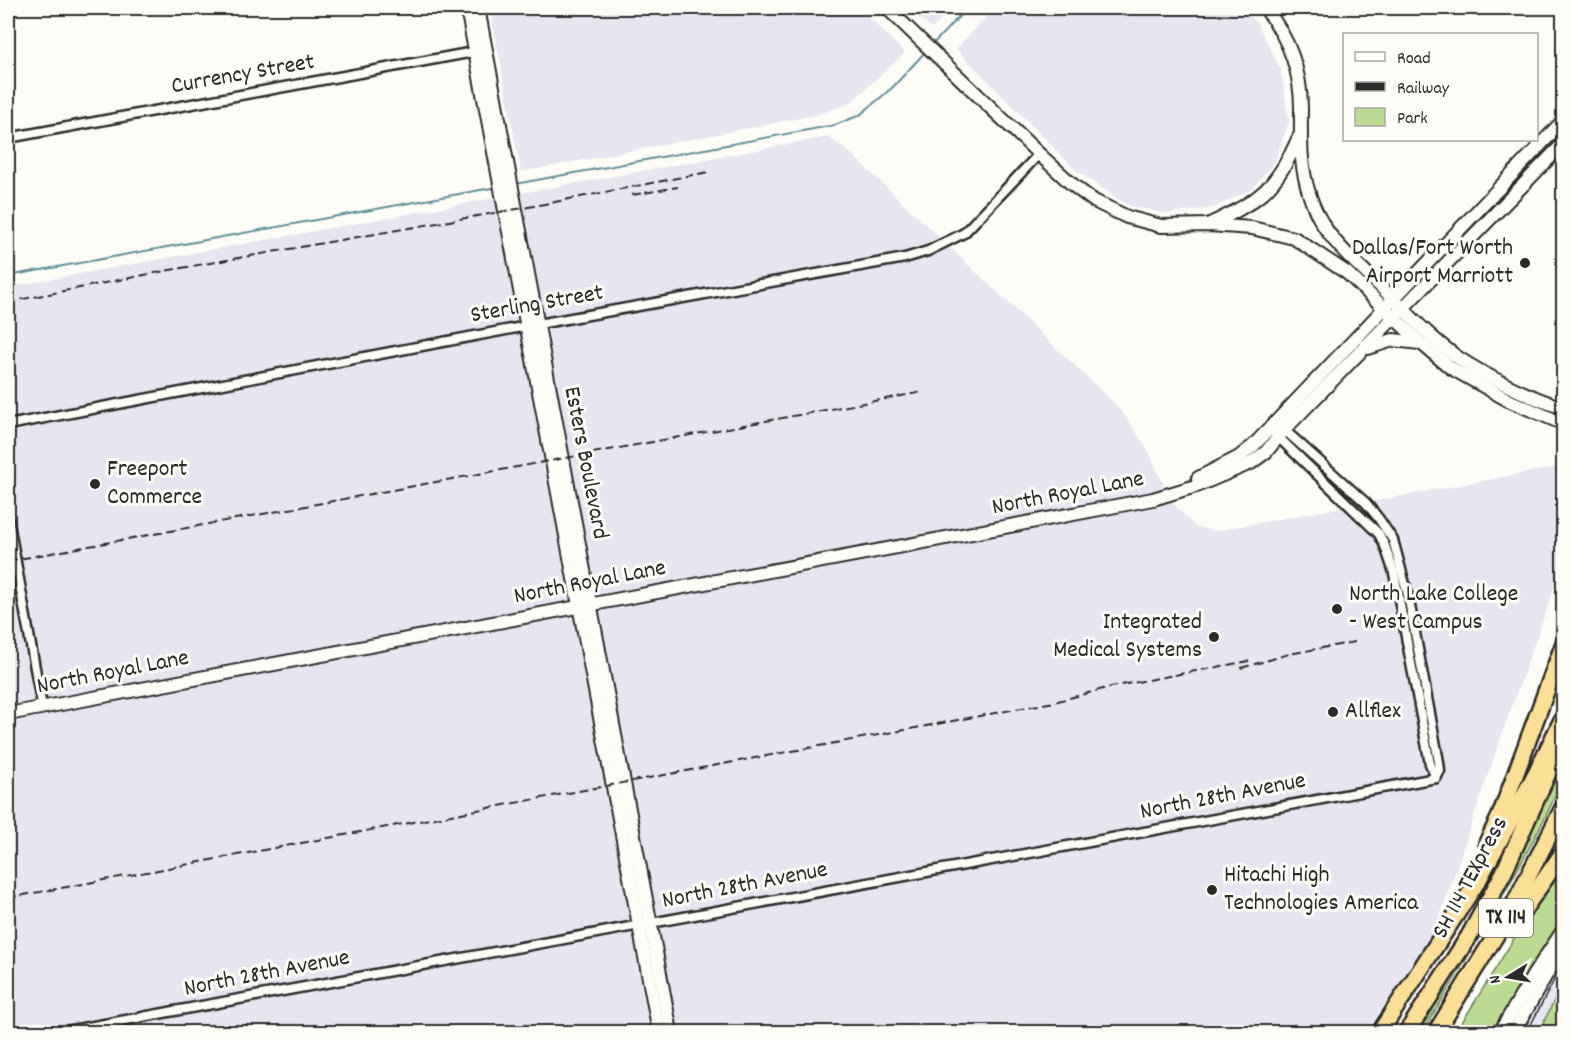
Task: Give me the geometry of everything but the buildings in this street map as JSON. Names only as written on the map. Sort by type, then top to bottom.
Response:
[{"type":"highway","points":[[1453,920],[1470,874],[1500,816],[1563,643]]},
{"type":"highway","name":"TX 114","points":[[1380,1032],[1479,879],[1510,823],[1563,716]]},
{"type":"highway","name":"SH 114 TEXpress","points":[[1407,1032],[1469,936],[1504,872],[1563,738]]},
{"type":"highway","name":"TX 114","points":[[1439,1029],[1509,914],[1563,806]]},
{"type":"highway","points":[[1439,1029],[1461,1010],[1517,919],[1563,851]]},
{"type":"main road","name":"Esters Boulevard","points":[[467,8],[481,50]]},
{"type":"main road","name":"Esters Boulevard","points":[[478,8],[481,50],[504,180],[645,924],[671,1032]]},
{"type":"main road","points":[[887,8],[1039,154],[1094,201],[1127,217],[1161,226],[1209,225],[1252,228],[1294,238],[1347,273],[1457,357],[1522,391],[1563,408]]},
{"type":"main road","points":[[1265,8],[1276,21],[1287,42],[1296,70],[1301,92],[1303,167],[1315,213],[1341,250],[1379,284],[1388,303]]},
{"type":"main road","points":[[1277,429],[1388,303],[1563,120]]},
{"type":"main road","points":[[1209,225],[1249,205],[1270,189],[1285,167],[1301,133]]},
{"type":"main road","points":[[1543,142],[1554,153]]},
{"type":"main road","name":"North Royal Lane","points":[[8,714],[802,563],[897,548],[1071,515],[1153,499],[1180,490],[1239,457],[1277,429],[1362,351],[1563,143]]},
{"type":"main road","points":[[1398,313],[1420,343],[1458,372],[1516,404],[1563,424]]},
{"type":"main road","points":[[1362,351],[1393,340],[1420,343]]},
{"type":"main road","points":[[1516,404],[1522,391]]},
{"type":"main road","name":"Esters Boulevard","points":[[645,924],[659,1032]]},
{"type":"main road","points":[[1500,1032],[1563,929]]},
{"type":"main road","points":[[1514,1032],[1563,948]]},
{"type":"street","name":"Currency Street","points":[[8,138],[481,50]]},
{"type":"street","name":"Sterling Street","points":[[8,425],[532,325],[860,267],[928,251],[964,232],[1039,154]]},
{"type":"street","name":"North 28th Avenue","points":[[62,1032],[1436,778],[1430,764],[1394,573],[1385,546],[1364,518],[1277,429]]},
{"type":"street","points":[[8,518],[42,707]]},
{"type":"shaded area","points":[[490,8],[860,8],[905,53],[849,104],[816,115],[521,172]]},
{"type":"shaded area","points":[[908,8],[952,8],[932,29]]},
{"type":"shaded area","points":[[995,8],[1241,8],[1257,23],[1281,70],[1289,122],[1275,161],[1252,189],[1213,208],[1167,214],[1127,205],[1076,170],[956,49]]},
{"type":"shaded area","points":[[828,137],[846,149],[1113,402],[1127,418],[1149,452],[1172,502],[1195,527],[1215,531],[1563,466],[1563,563],[1433,937],[1366,1032],[8,1032],[8,287]]},
{"type":"shaded area","points":[[1563,955],[1563,982],[1539,1032],[1520,1032]]},
{"type":"green space","points":[[1563,759],[1559,783],[1550,807],[1502,898],[1422,1032],[1411,1032],[1489,907],[1540,810]]},
{"type":"green space","points":[[1563,860],[1563,921],[1495,1032],[1456,1032]]},
{"type":"green space","points":[[1563,982],[1563,1032],[1539,1032]]},
{"type":"waterway","points":[[932,45],[967,8]]},
{"type":"waterway","points":[[515,184],[835,125],[860,115],[893,87],[926,51]]},
{"type":"waterway","points":[[8,276],[497,187]]},
{"type":"tram line","points":[[1527,1032],[1564,961]]},
{"type":"railway","points":[[8,302],[170,270],[534,206],[708,172]]},
{"type":"railway","points":[[632,195],[678,187]]},
{"type":"railway","points":[[8,561],[923,392]]},
{"type":"railway","points":[[1241,668],[1289,654],[1355,642]]},
{"type":"railway","points":[[8,898],[1054,702],[1111,687],[1249,661]]},
{"type":"place","name":"Dallas/Fort Worth Airport Marriott","points":[[1525,263]]},
{"type":"place","name":"Freeport Commerce","points":[[95,484]]},
{"type":"place","name":"North Lake College - West Campus","points":[[1337,609]]},
{"type":"place","name":"Integrated Medical Systems","points":[[1214,637]]},
{"type":"place","name":"Allflex","points":[[1333,712]]},
{"type":"place","name":"Hitachi High Technologies America","points":[[1212,890]]}]
